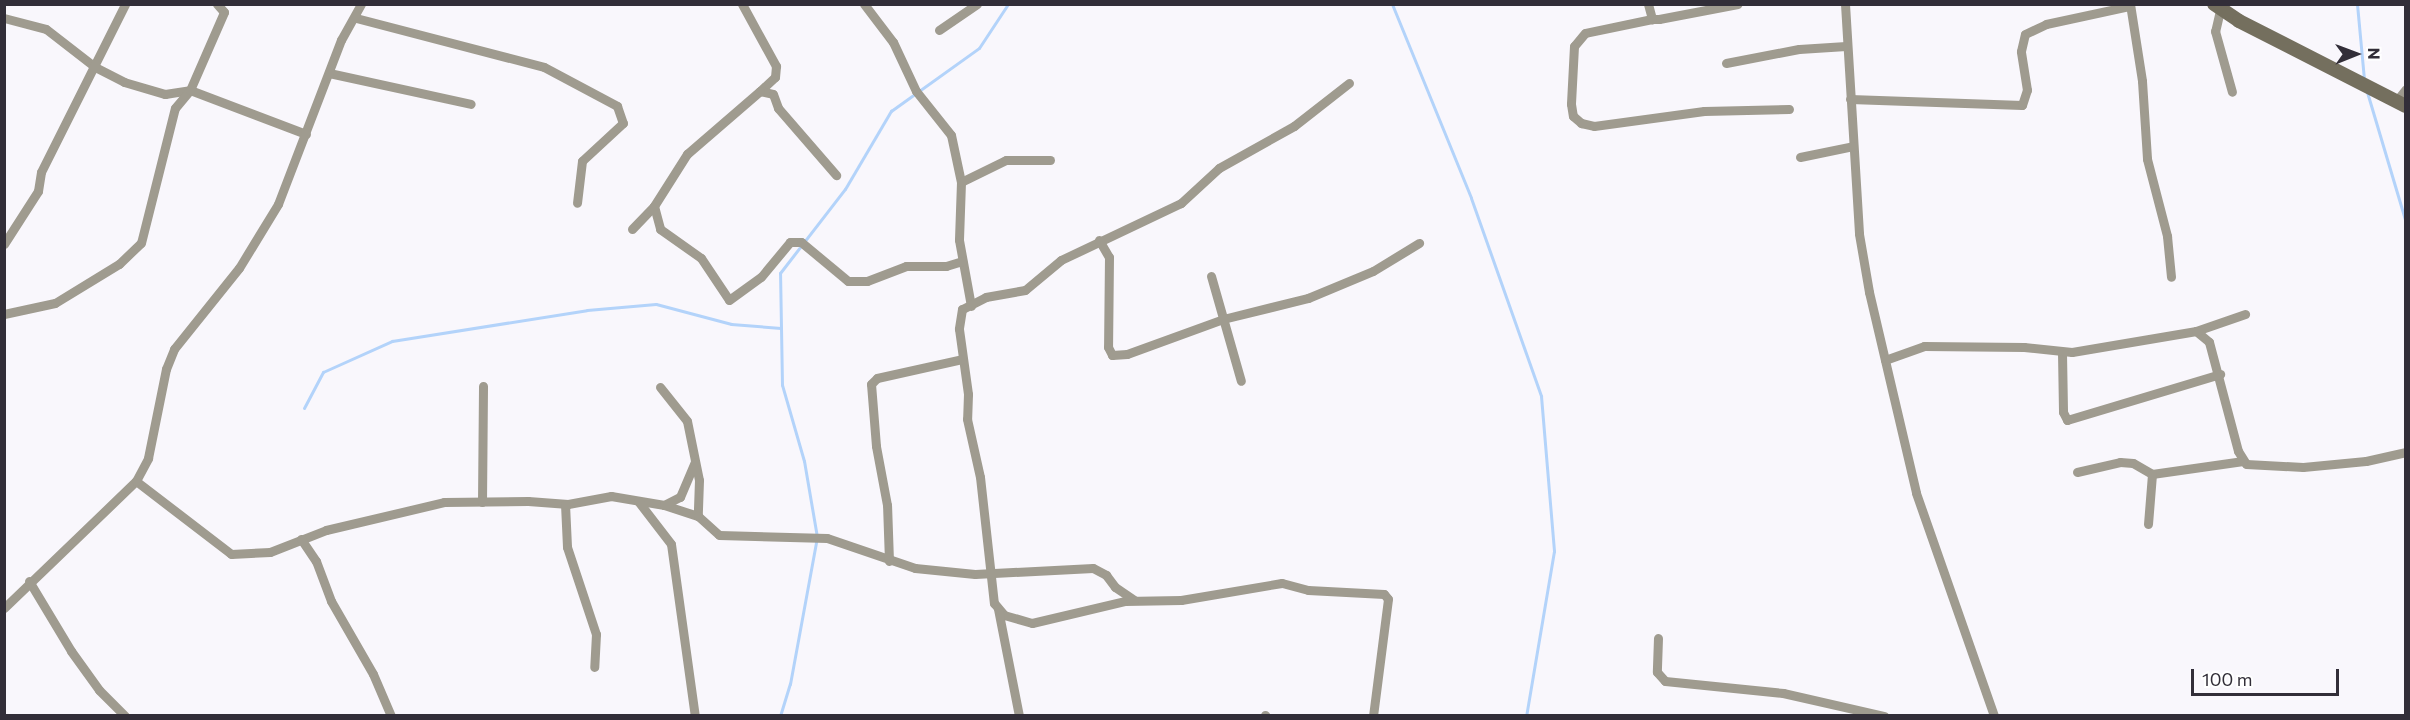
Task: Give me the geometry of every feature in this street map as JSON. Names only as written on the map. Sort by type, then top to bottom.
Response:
[{"type":"main road","points":[[2219,6],[2403,98]]},
{"type":"street","points":[[4,244],[38,191],[41,172],[95,67],[113,22],[125,4]]},
{"type":"street","points":[[4,314],[55,303],[119,264],[141,243],[175,108],[190,90],[224,12],[217,4]]},
{"type":"street","points":[[4,608],[29,581],[136,481],[148,458],[166,369],[174,349],[239,268],[278,204],[341,40],[356,18],[361,4]]},
{"type":"street","points":[[632,229],[654,206],[687,154],[775,77],[776,66],[742,4]]},
{"type":"street","points":[[864,4],[892,42],[916,91],[951,135],[961,182],[959,240],[971,306]]},
{"type":"street","points":[[939,30],[977,4]]},
{"type":"street","points":[[1648,4],[1652,19]]},
{"type":"street","points":[[1738,4],[1585,33],[1574,46],[1571,104],[1573,116],[1581,123],[1594,126],[1704,111],[1790,109]]},
{"type":"street","points":[[1845,4],[1852,146],[1861,256],[1885,360],[1894,414],[1916,493],[1994,716]]},
{"type":"street","points":[[1850,99],[2022,105],[2027,90],[2021,51],[2025,34],[2046,24],[2130,5],[2142,81],[2147,159],[2167,236],[2171,277]]},
{"type":"street","points":[[2219,6],[2215,31],[2232,92]]},
{"type":"street","points":[[4,18],[46,29],[95,67],[124,82],[165,94],[190,90],[306,134]]},
{"type":"street","points":[[356,18],[544,67],[617,106],[623,123],[582,161],[577,203]]},
{"type":"street","points":[[1726,63],[1799,49],[1846,46]]},
{"type":"street","points":[[329,73],[471,104]]},
{"type":"street","points":[[1019,716],[991,574],[981,477],[967,419],[968,394],[959,318],[962,309],[986,297],[1024,290],[1051,266],[1099,240],[1181,203],[1219,168],[1294,126],[1349,83]]},
{"type":"street","points":[[760,91],[773,94],[778,108],[836,175]]},
{"type":"street","points":[[1800,157],[1852,146]]},
{"type":"street","points":[[961,182],[1006,160],[1050,159]]},
{"type":"street","points":[[654,206],[660,229],[701,258],[729,300],[761,277],[790,242],[801,242],[848,281],[867,281],[906,266],[946,266],[962,261]]},
{"type":"street","points":[[1099,240],[1109,257],[1108,347],[1112,355],[1127,354],[1223,319],[1308,298],[1373,272],[1419,243]]},
{"type":"street","points":[[1211,276],[1241,381]]},
{"type":"street","points":[[1885,360],[1924,346],[2024,346],[2062,353],[2196,331],[2245,314]]},
{"type":"street","points":[[2196,331],[2209,342],[2243,461]]},
{"type":"street","points":[[2062,353],[2063,412],[2067,420],[2220,374]]},
{"type":"street","points":[[889,561],[887,505],[876,446],[871,384],[877,378],[963,358]]},
{"type":"street","points":[[482,502],[483,386]]},
{"type":"street","points":[[660,387],[687,421],[699,480],[698,516]]},
{"type":"street","points":[[2077,472],[2120,462],[2133,463],[2152,474],[2243,461],[2257,468],[2303,467],[2366,461],[2406,452]]},
{"type":"street","points":[[664,505],[680,497],[695,462]]},
{"type":"street","points":[[2148,524],[2152,474]]},
{"type":"street","points":[[136,481],[231,554],[270,552],[301,540],[427,506],[482,502],[566,504],[611,496],[664,505],[698,516],[719,535],[817,537],[915,568],[991,574],[1093,568],[1106,575],[1119,591],[1134,600]]},
{"type":"street","points":[[638,501],[670,544],[695,716]]},
{"type":"street","points":[[566,504],[567,547],[596,634],[594,667]]},
{"type":"street","points":[[301,540],[316,561],[331,602],[373,674],[391,716]]},
{"type":"street","points":[[29,581],[71,651],[99,690],[125,716]]},
{"type":"street","points":[[998,609],[1016,620],[1032,623],[1134,600],[1181,600],[1282,583],[1308,590],[1384,594],[1388,599],[1373,716]]},
{"type":"street","points":[[1658,638],[1658,672],[1665,681],[1783,693],[1884,716]]},
{"type":"waterway","points":[[780,716],[790,684],[817,537],[804,461],[782,385],[780,273],[845,189],[891,111],[979,48],[1008,4]]},
{"type":"waterway","points":[[1392,4],[1471,198],[1541,396],[1554,551],[1526,716]]},
{"type":"waterway","points":[[2357,4],[2364,80]]},
{"type":"waterway","points":[[2367,92],[2406,223]]},
{"type":"waterway","points":[[304,408],[323,372],[392,341],[587,310],[656,304],[731,324],[781,328]]}]
